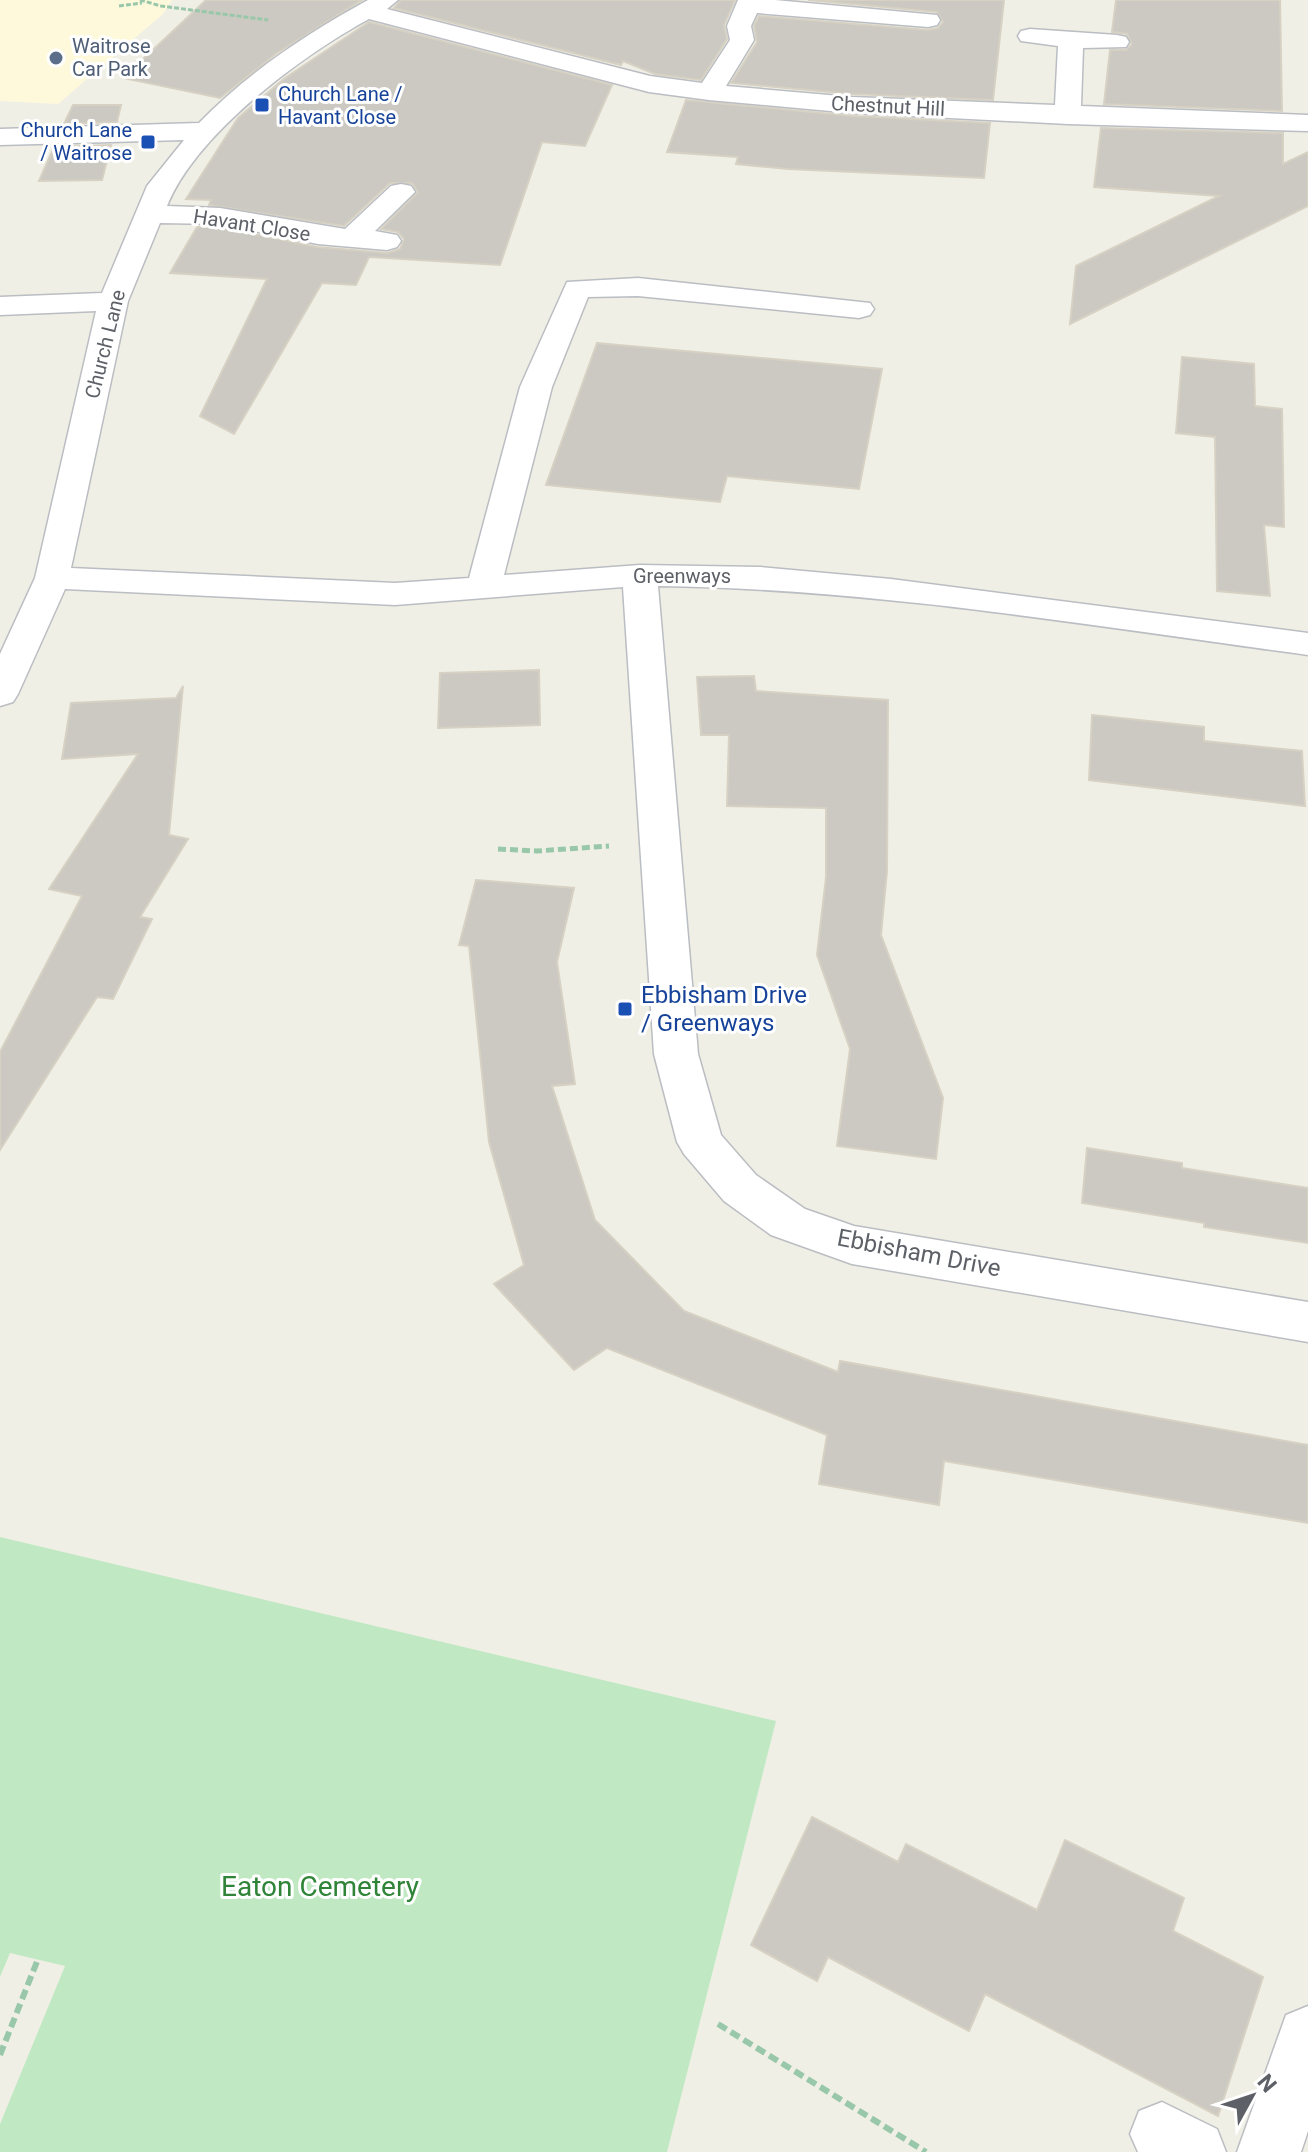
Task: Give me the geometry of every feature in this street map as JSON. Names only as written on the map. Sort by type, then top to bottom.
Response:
[{"type":"street","points":[[709,92],[742,40],[739,26],[749,3],[876,28],[928,20]]},
{"type":"street","name":"Church Lane","points":[[0,694],[52,578],[113,301],[152,214],[161,186],[205,131],[263,79],[329,31],[375,5]]},
{"type":"street","name":"Chestnut Hill","points":[[375,5],[649,84],[709,92],[852,105],[1068,116],[1308,123]]},
{"type":"street","points":[[1030,36],[1117,42]]},
{"type":"street","points":[[1068,116],[1071,40]]},
{"type":"street","points":[[0,137],[205,131]]},
{"type":"street","points":[[352,238],[401,192]]},
{"type":"street","name":"Havant Close","points":[[152,214],[220,216],[318,235],[387,241]]},
{"type":"street","points":[[484,587],[536,387],[577,288],[638,287],[859,309]]},
{"type":"street","points":[[0,306],[113,301]]},
{"type":"street","name":"Greenways","points":[[52,578],[395,594],[640,575],[760,577],[891,589],[1308,644]]},
{"type":"street","name":"Ebbisham Drive","points":[[640,575],[676,1054],[700,1142],[740,1188],[788,1222],[852,1245],[1308,1322]]},
{"type":"street","points":[[1269,2152],[1308,2037]]},
{"type":"path","points":[[119,6],[141,2],[329,31]]},
{"type":"path","points":[[498,849],[537,851],[610,846]]},
{"type":"path","points":[[0,2055],[38,1959]]},
{"type":"path","points":[[718,2024],[926,2152]]},
{"type":"shaded area","name":"Waitrose Car Park","points":[[0,0],[172,0],[163,14],[58,104],[0,101]]},
{"type":"green space","name":"Eaton Cemetery","points":[[0,1537],[776,1721],[667,2152],[0,2152],[0,2124],[65,1966],[10,1953],[0,1977]]},
{"type":"building","points":[[206,0],[362,0],[277,53],[220,98],[123,78]]},
{"type":"building","points":[[401,0],[735,0],[724,25],[727,39],[701,80],[655,74],[623,61],[621,65],[394,8]]},
{"type":"building","points":[[808,0],[1004,0],[993,100],[852,94],[731,83],[757,42],[754,26],[759,16],[928,30],[938,28],[943,22],[937,12]]},
{"type":"building","points":[[1116,0],[1280,0],[1282,111],[1104,104],[1110,50],[1126,50],[1132,44],[1127,34],[1112,32]]},
{"type":"building","points":[[369,22],[612,85],[585,146],[542,142],[500,265],[369,257],[356,285],[322,283],[234,434],[200,416],[267,279],[170,273],[197,227],[220,227],[317,247],[388,253],[400,249],[404,239],[398,232],[381,229],[418,192],[412,183],[390,183],[344,226],[209,205],[211,200],[186,199],[238,118],[285,78]]},
{"type":"building","points":[[686,100],[852,116],[990,123],[984,178],[788,169],[736,164],[738,157],[667,152]]},
{"type":"building","points":[[73,105],[121,105],[117,122],[64,124]]},
{"type":"building","points":[[1101,128],[1283,133],[1283,164],[1308,152],[1308,206],[1070,324],[1076,266],[1219,196],[1094,187]]},
{"type":"building","points":[[111,145],[102,180],[39,181],[54,147]]},
{"type":"building","points":[[597,343],[882,369],[859,489],[727,476],[720,502],[546,485]]},
{"type":"building","points":[[1182,357],[1254,364],[1255,406],[1282,409],[1284,527],[1264,525],[1270,596],[1217,591],[1215,437],[1176,433]]},
{"type":"building","points":[[539,670],[540,725],[438,728],[440,673]]},
{"type":"building","points":[[754,676],[756,691],[888,700],[887,871],[881,935],[943,1098],[936,1159],[837,1146],[850,1049],[817,955],[826,877],[826,808],[727,806],[729,735],[701,735],[697,677]]},
{"type":"building","points":[[183,686],[169,835],[188,839],[140,917],[152,919],[113,999],[97,997],[0,1150],[0,1052],[82,896],[49,889],[138,754],[62,759],[71,703],[176,698]]},
{"type":"building","points":[[1092,715],[1204,727],[1204,741],[1302,751],[1305,806],[1089,780]]},
{"type":"building","points":[[476,880],[574,888],[557,962],[575,1084],[552,1086],[595,1220],[684,1311],[838,1372],[840,1361],[1308,1445],[1308,1523],[944,1461],[939,1505],[819,1484],[827,1435],[607,1348],[574,1370],[494,1284],[524,1265],[489,1142],[469,946],[459,945]]},
{"type":"building","points":[[1087,1148],[1182,1163],[1182,1168],[1308,1188],[1308,1243],[1082,1203]]},
{"type":"building","points":[[812,1817],[898,1862],[906,1844],[1037,1910],[1065,1840],[1184,1898],[1173,1931],[1263,1977],[1218,2116],[985,1994],[969,2031],[828,1957],[817,1981],[751,1945]]},
{"type":"place","name":"Waitrose Car Park","points":[[56,58]]},
{"type":"place","name":"Church Lane / Havant Close","points":[[262,105]]},
{"type":"place","name":"Church Lane / Waitrose","points":[[148,142]]},
{"type":"place","name":"Ebbisham Drive / Greenways","points":[[625,1009]]}]
